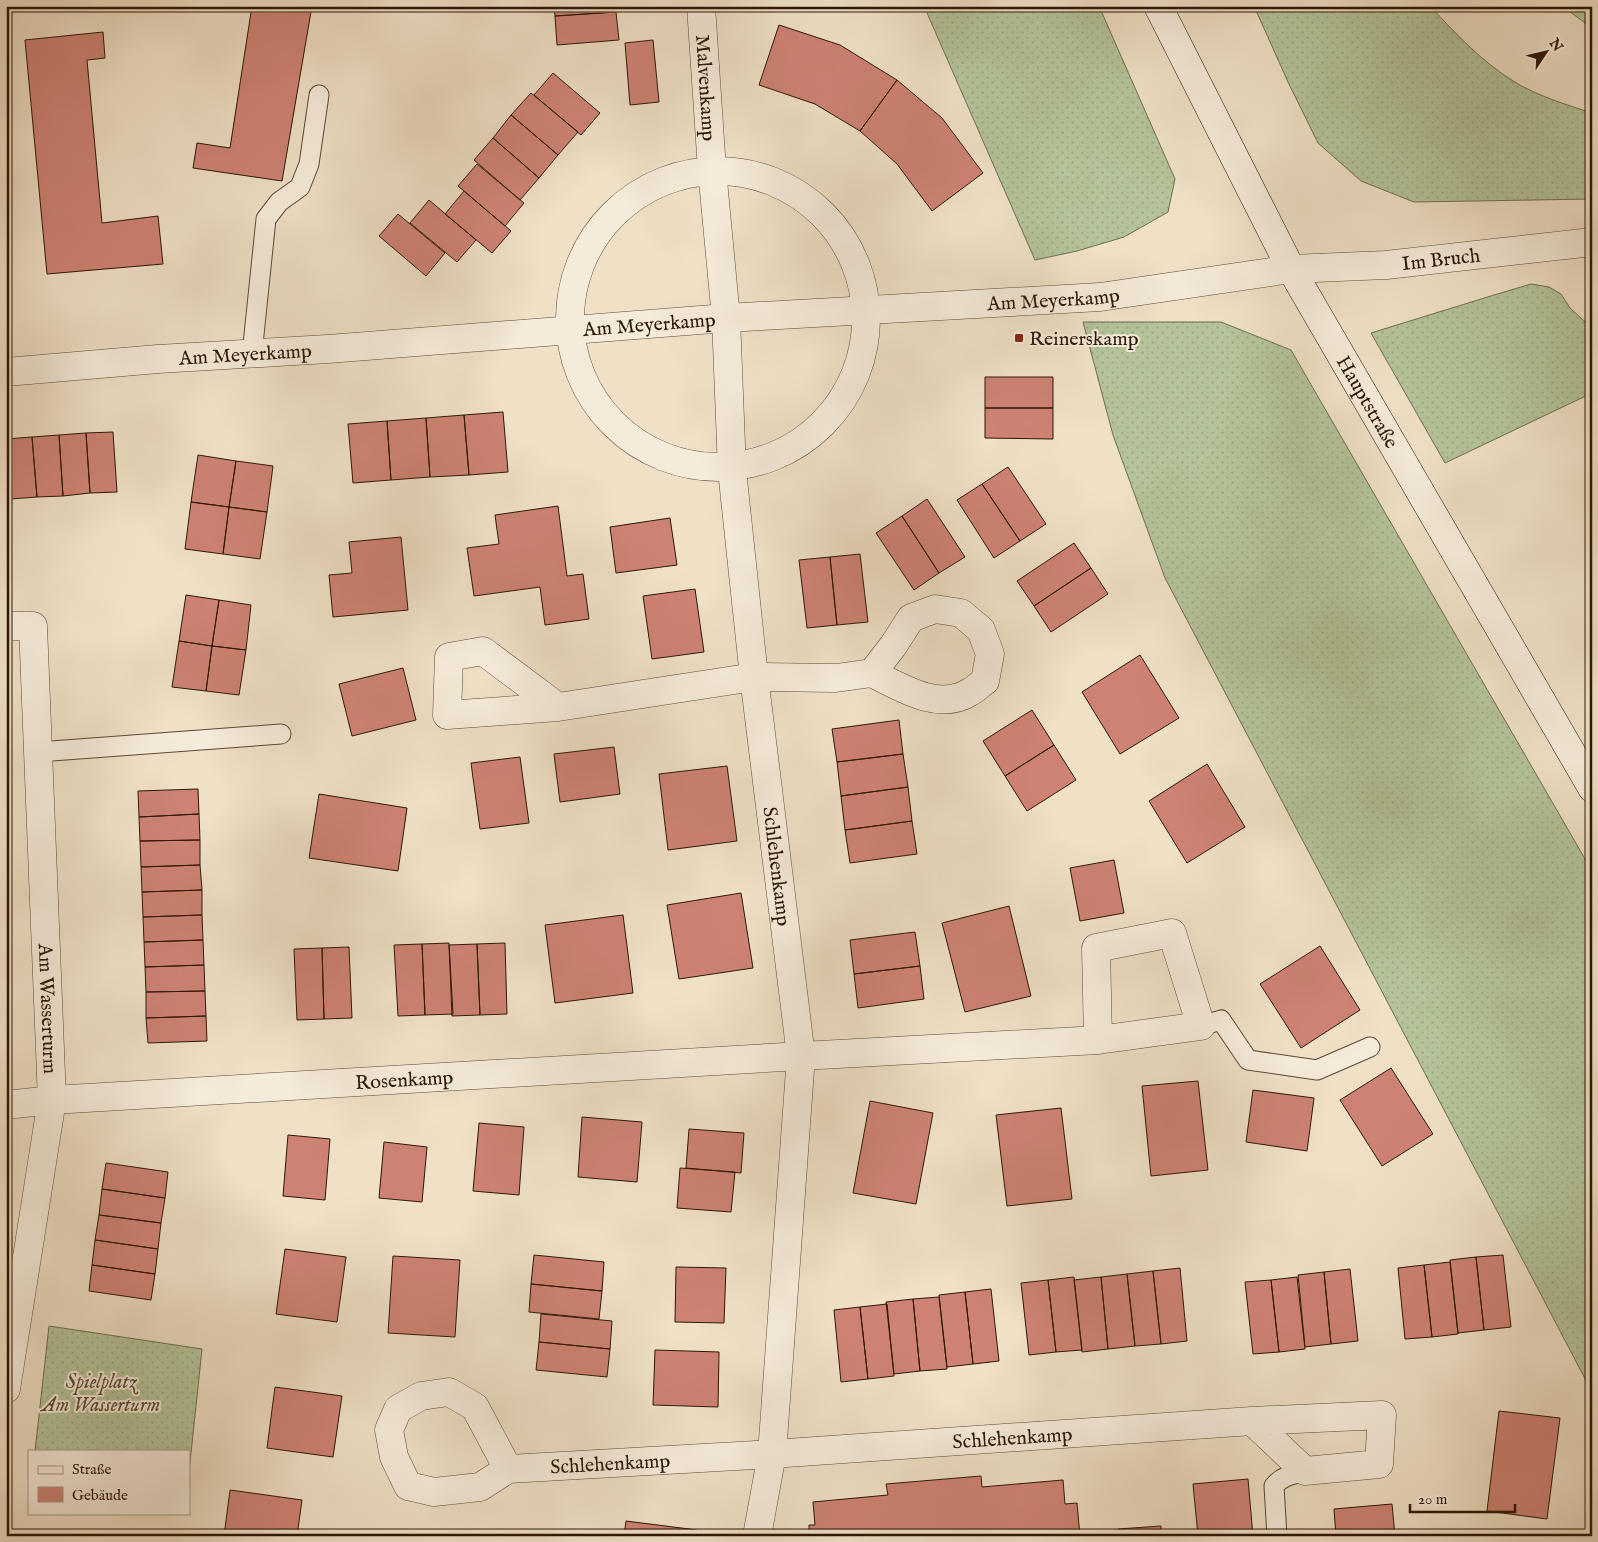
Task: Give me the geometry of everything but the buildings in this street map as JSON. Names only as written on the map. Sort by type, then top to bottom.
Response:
[{"type":"street","name":"Malvenkamp","points":[[701,6],[712,170],[726,318]]},
{"type":"street","name":"Hauptstraße","points":[[1158,6],[1291,269],[1592,788]]},
{"type":"street","name":"Malvenkamp","points":[[569,330],[570,278],[592,236],[646,191],[676,177],[712,170],[747,171],[783,183],[827,216],[840,234],[870,309]]},
{"type":"street","name":"Im Bruch","points":[[1291,269],[1386,265],[1592,242]]},
{"type":"street","name":"Am Meyerkamp","points":[[6,372],[158,359],[328,350],[726,318],[1100,297],[1291,269]]},
{"type":"street","points":[[569,330],[591,405],[655,457],[732,470],[805,442],[843,395],[859,371],[870,309]]},
{"type":"street","name":"Schlehenkamp","points":[[726,318],[732,470],[754,678],[801,1056],[772,1454],[758,1536]]},
{"type":"street","name":"Am Wasserturm","points":[[6,626],[33,626],[52,1100],[6,1388]]},
{"type":"street","points":[[558,707],[754,678],[836,678],[872,673]]},
{"type":"street","points":[[801,1056],[1098,1040],[1201,1026],[1172,933],[1096,948],[1098,1040]]},
{"type":"street","name":"Rosenkamp","points":[[6,1105],[52,1100],[801,1056]]},
{"type":"street","name":"Schlehenkamp","points":[[508,1469],[772,1454],[1252,1421],[1382,1416],[1379,1464],[1305,1471]]},
{"type":"street","points":[[1252,1421],[1305,1471]]},
{"type":"lane","points":[[252,354],[266,219],[279,202],[300,187],[309,164],[319,95]]},
{"type":"lane","points":[[38,752],[281,734]]},
{"type":"lane","points":[[1201,1026],[1222,1020],[1248,1060],[1317,1070],[1370,1047]]},
{"type":"lane","points":[[1277,1536],[1274,1486],[1278,1480],[1286,1476],[1305,1471]]},
{"type":"green space","points":[[924,6],[1099,6],[1175,179],[1168,212],[1124,237],[1077,251],[1035,260]]},
{"type":"green space","points":[[1254,6],[1430,6],[1479,55],[1513,81],[1541,95],[1592,113],[1592,199],[1414,202],[1361,181],[1318,143]]},
{"type":"green space","points":[[1562,6],[1592,6],[1592,28]]},
{"type":"green space","points":[[1531,284],[1549,287],[1561,294],[1570,308],[1592,328],[1592,393],[1445,463],[1371,333]]},
{"type":"green space","points":[[1083,322],[1221,322],[1291,350],[1592,871],[1592,1536],[1589,1536],[1591,1390],[1165,578],[1113,435]]},
{"type":"green space","name":"Spielplatz Am Wasserturm","points":[[49,1326],[202,1349],[190,1463],[190,1450],[35,1450]]},
{"type":"place","name":"Reinerskamp","points":[[1019,338]]}]
